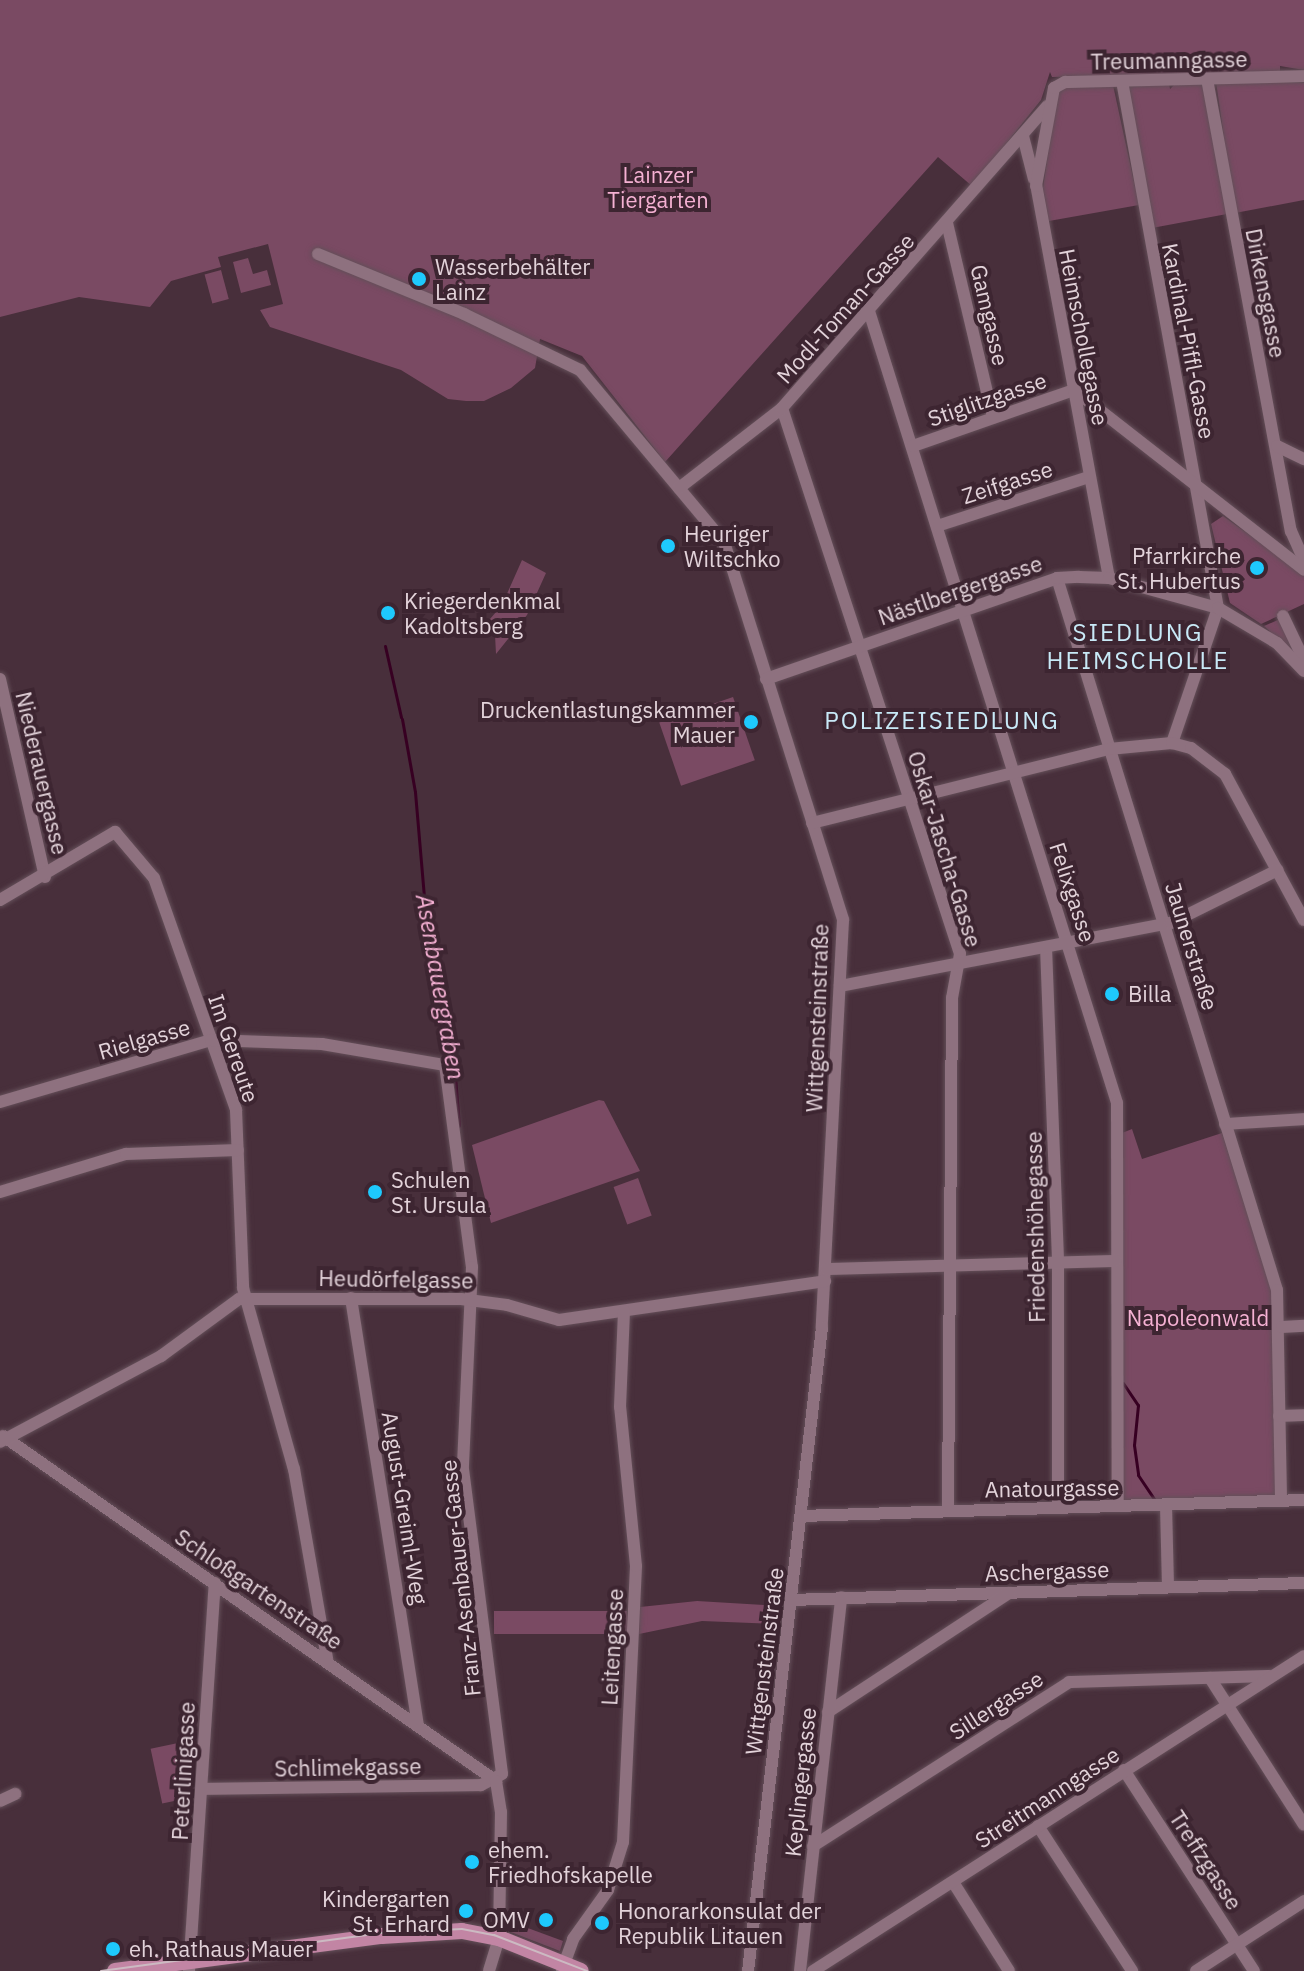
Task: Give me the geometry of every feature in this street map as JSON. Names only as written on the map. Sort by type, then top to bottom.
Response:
[{"type":"main road","points":[[115,1971],[190,1966],[382,1936],[462,1931],[499,1938],[570,1968]]},
{"type":"street","name":"Treumanngasse","points":[[1049,104],[1059,83],[1304,76]]},
{"type":"street","name":"Dirkensgasse","points":[[1207,79],[1291,531],[1304,560]]},
{"type":"street","name":"Kardinal-Piffl-Gasse","points":[[1122,81],[1218,608]]},
{"type":"street","name":"Modl-Toman-Gasse","points":[[679,488],[782,408],[1049,104]]},
{"type":"street","name":"Heimschollegasse","points":[[1049,104],[1036,186],[1109,578]]},
{"type":"street","points":[[1023,136],[1036,186]]},
{"type":"street","name":"Gamgasse","points":[[947,223],[993,418]]},
{"type":"street","name":"Wittgensteinstraße","points":[[318,254],[570,364],[724,542],[843,920],[826,1275],[748,1971]]},
{"type":"street","name":"Felixgasse","points":[[869,311],[1117,1103],[1118,1505]]},
{"type":"street","points":[[1074,390],[1304,570]]},
{"type":"street","name":"Stiglitzgasse","points":[[913,446],[1074,390]]},
{"type":"street","name":"Oskar-Jascha-Gasse","points":[[782,408],[960,954],[952,998],[948,1510]]},
{"type":"street","points":[[1277,446],[1304,459]]},
{"type":"street","name":"Zeifgasse","points":[[937,526],[1089,477]]},
{"type":"street","name":"Nästlbergergasse","points":[[766,679],[1057,578],[1109,578],[1218,608],[1277,643],[1304,671]]},
{"type":"street","name":"Jaunerstraße","points":[[1057,578],[1277,1290],[1282,1327],[1277,1348],[1281,1501]]},
{"type":"street","points":[[1172,743],[1218,608]]},
{"type":"street","points":[[1283,616],[1304,660]]},
{"type":"street","name":"Niederauergasse","points":[[0,679],[3,711],[45,877]]},
{"type":"street","points":[[812,823],[1109,749],[1172,743],[1191,748],[1225,774],[1304,920]]},
{"type":"street","name":"Im Gereute","points":[[45,877],[115,832],[151,872],[236,1110],[246,1298],[294,1469],[327,1659]]},
{"type":"street","points":[[840,986],[1165,924],[1278,870]]},
{"type":"street","points":[[0,900],[45,877]]},
{"type":"street","name":"Friedenshöhegasse","points":[[1046,947],[1058,1262],[1058,1506]]},
{"type":"street","name":"Rielgasse","points":[[0,1102],[211,1040],[322,1044],[445,1065]]},
{"type":"street","name":"Franz-Asenbauer-Gasse","points":[[445,1065],[473,1300],[463,1469],[502,1765],[502,1774],[494,1779],[501,1812],[499,1938],[489,1971]]},
{"type":"street","points":[[1225,1124],[1304,1119]]},
{"type":"street","points":[[0,1192],[126,1154],[238,1150]]},
{"type":"street","name":"Heudörfelgasse","points":[[2,1438],[161,1356],[217,1310],[246,1298],[473,1300],[507,1305],[553,1320],[624,1311],[826,1275],[948,1266],[1116,1261]]},
{"type":"street","name":"August-Greiml-Weg","points":[[351,1298],[418,1725]]},
{"type":"street","name":"Leitengasse","points":[[570,1968],[573,1939],[608,1890],[623,1842],[636,1566],[620,1407],[624,1311]]},
{"type":"street","points":[[1282,1327],[1304,1326]]},
{"type":"street","points":[[1279,1416],[1304,1415]]},
{"type":"street","name":"Schloßgartenstraße","points":[[2,1438],[327,1659],[494,1779]]},
{"type":"street","name":"Anatourgasse","points":[[801,1516],[1304,1500]]},
{"type":"street","points":[[1166,1505],[1168,1587]]},
{"type":"street","name":"Peterlinigasse","points":[[190,1966],[215,1583]]},
{"type":"street","name":"Aschergasse","points":[[791,1600],[1304,1583]]},
{"type":"street","points":[[828,1712],[1011,1592]]},
{"type":"street","name":"Keplingergasse","points":[[800,1971],[841,1597]]},
{"type":"street","name":"Streitmanngasse","points":[[813,1971],[1304,1656]]},
{"type":"street","name":"Sillergasse","points":[[813,1846],[1069,1682],[1272,1676]]},
{"type":"street","points":[[1210,1678],[1304,1825]]},
{"type":"street","name":"Treffzgasse","points":[[1124,1770],[1254,1971]]},
{"type":"street","name":"Schlimekgasse","points":[[202,1789],[481,1785],[494,1779]]},
{"type":"street","points":[[0,1801],[15,1794]]},
{"type":"street","points":[[1038,1826],[1132,1971]]},
{"type":"street","points":[[953,1882],[1009,1971]]},
{"type":"street","points":[[1196,1971],[1304,1901]]},
{"type":"green space","name":"Lainzer Tiergarten","points":[[0,0],[1304,0],[1304,70],[1280,66],[1280,71],[1052,77],[1050,72],[1041,100],[972,186],[938,157],[665,462],[582,356],[540,339],[535,368],[511,388],[484,401],[466,401],[448,399],[401,370],[270,327],[260,310],[283,304],[268,244],[218,257],[221,267],[171,281],[150,307],[79,297],[0,317]]},
{"type":"green space","points":[[1216,82],[1304,83],[1304,200],[1235,213]]},
{"type":"green space","points":[[1169,84],[1170,89],[1175,84],[1202,84],[1227,214],[1152,228],[1127,87]]},
{"type":"green space","points":[[1113,85],[1139,205],[1049,221],[1043,188],[1057,93],[1064,87]]},
{"type":"green space","points":[[248,258],[253,274],[267,270],[271,285],[241,293],[233,262]]},
{"type":"green space","points":[[221,270],[229,299],[212,303],[205,274]]},
{"type":"green space","points":[[1223,516],[1304,574],[1304,604],[1261,624],[1230,603],[1211,524]]},
{"type":"green space","points":[[522,560],[546,573],[527,615],[496,654],[495,635],[484,626],[502,605]]},
{"type":"green space","points":[[1280,619],[1297,656],[1264,626]]},
{"type":"green space","points":[[733,697],[755,760],[681,786],[659,722]]},
{"type":"green space","points":[[599,1100],[604,1101],[640,1171],[491,1223],[472,1145]]},
{"type":"green space","name":"Napoleonwald","points":[[1132,1129],[1142,1159],[1222,1133],[1274,1299],[1276,1495],[1123,1501],[1122,1133]]},
{"type":"green space","points":[[638,1178],[652,1216],[627,1224],[614,1187]]},
{"type":"green space","points":[[697,1601],[780,1606],[778,1624],[702,1621],[639,1634],[640,1607]]},
{"type":"green space","points":[[494,1611],[627,1611],[627,1634],[494,1634]]},
{"type":"green space","points":[[178,1743],[190,1798],[162,1804],[151,1749]]},
{"type":"green space","points":[[506,1920],[563,1941],[560,1951],[508,1931]]},
{"type":"waterway","name":"Asenbauergraben","points":[[385,646],[401,717]]},
{"type":"waterway","name":"Asenbauergraben","points":[[402,719],[415,792],[426,921],[451,1028],[459,1126]]},
{"type":"waterway","points":[[1123,1383],[1138,1405],[1134,1445],[1138,1475],[1154,1499]]},
{"type":"tram line","points":[[101,1971],[381,1933],[462,1929],[494,1935],[587,1971]]},
{"type":"place","name":"Wasserbehälter Lainz","points":[[419,279]]},
{"type":"place","name":"Heuriger Wiltschko","points":[[668,546]]},
{"type":"place","name":"Pfarrkirche St. Hubertus","points":[[1257,568]]},
{"type":"place","name":"Kriegerdenkmal Kadoltsberg","points":[[388,613]]},
{"type":"place","name":"Druckentlastungskammer Mauer","points":[[751,722]]},
{"type":"place","name":"Billa","points":[[1112,994]]},
{"type":"place","name":"Schulen St. Ursula","points":[[375,1192]]},
{"type":"place","name":"ehem. Friedhofskapelle","points":[[472,1862]]},
{"type":"place","name":"Kindergarten St. Erhard","points":[[466,1911]]},
{"type":"place","name":"OMV","points":[[546,1920]]},
{"type":"place","name":"Honorarkonsulat der Republik Litauen","points":[[602,1923]]},
{"type":"place","name":"eh. Rathaus Mauer","points":[[113,1949]]},
{"type":"district","name":"SIEDLUNG HEIMSCHOLLE","points":[[1138,647]]},
{"type":"district","name":"POLIZEISIEDLUNG","points":[[942,721]]}]
